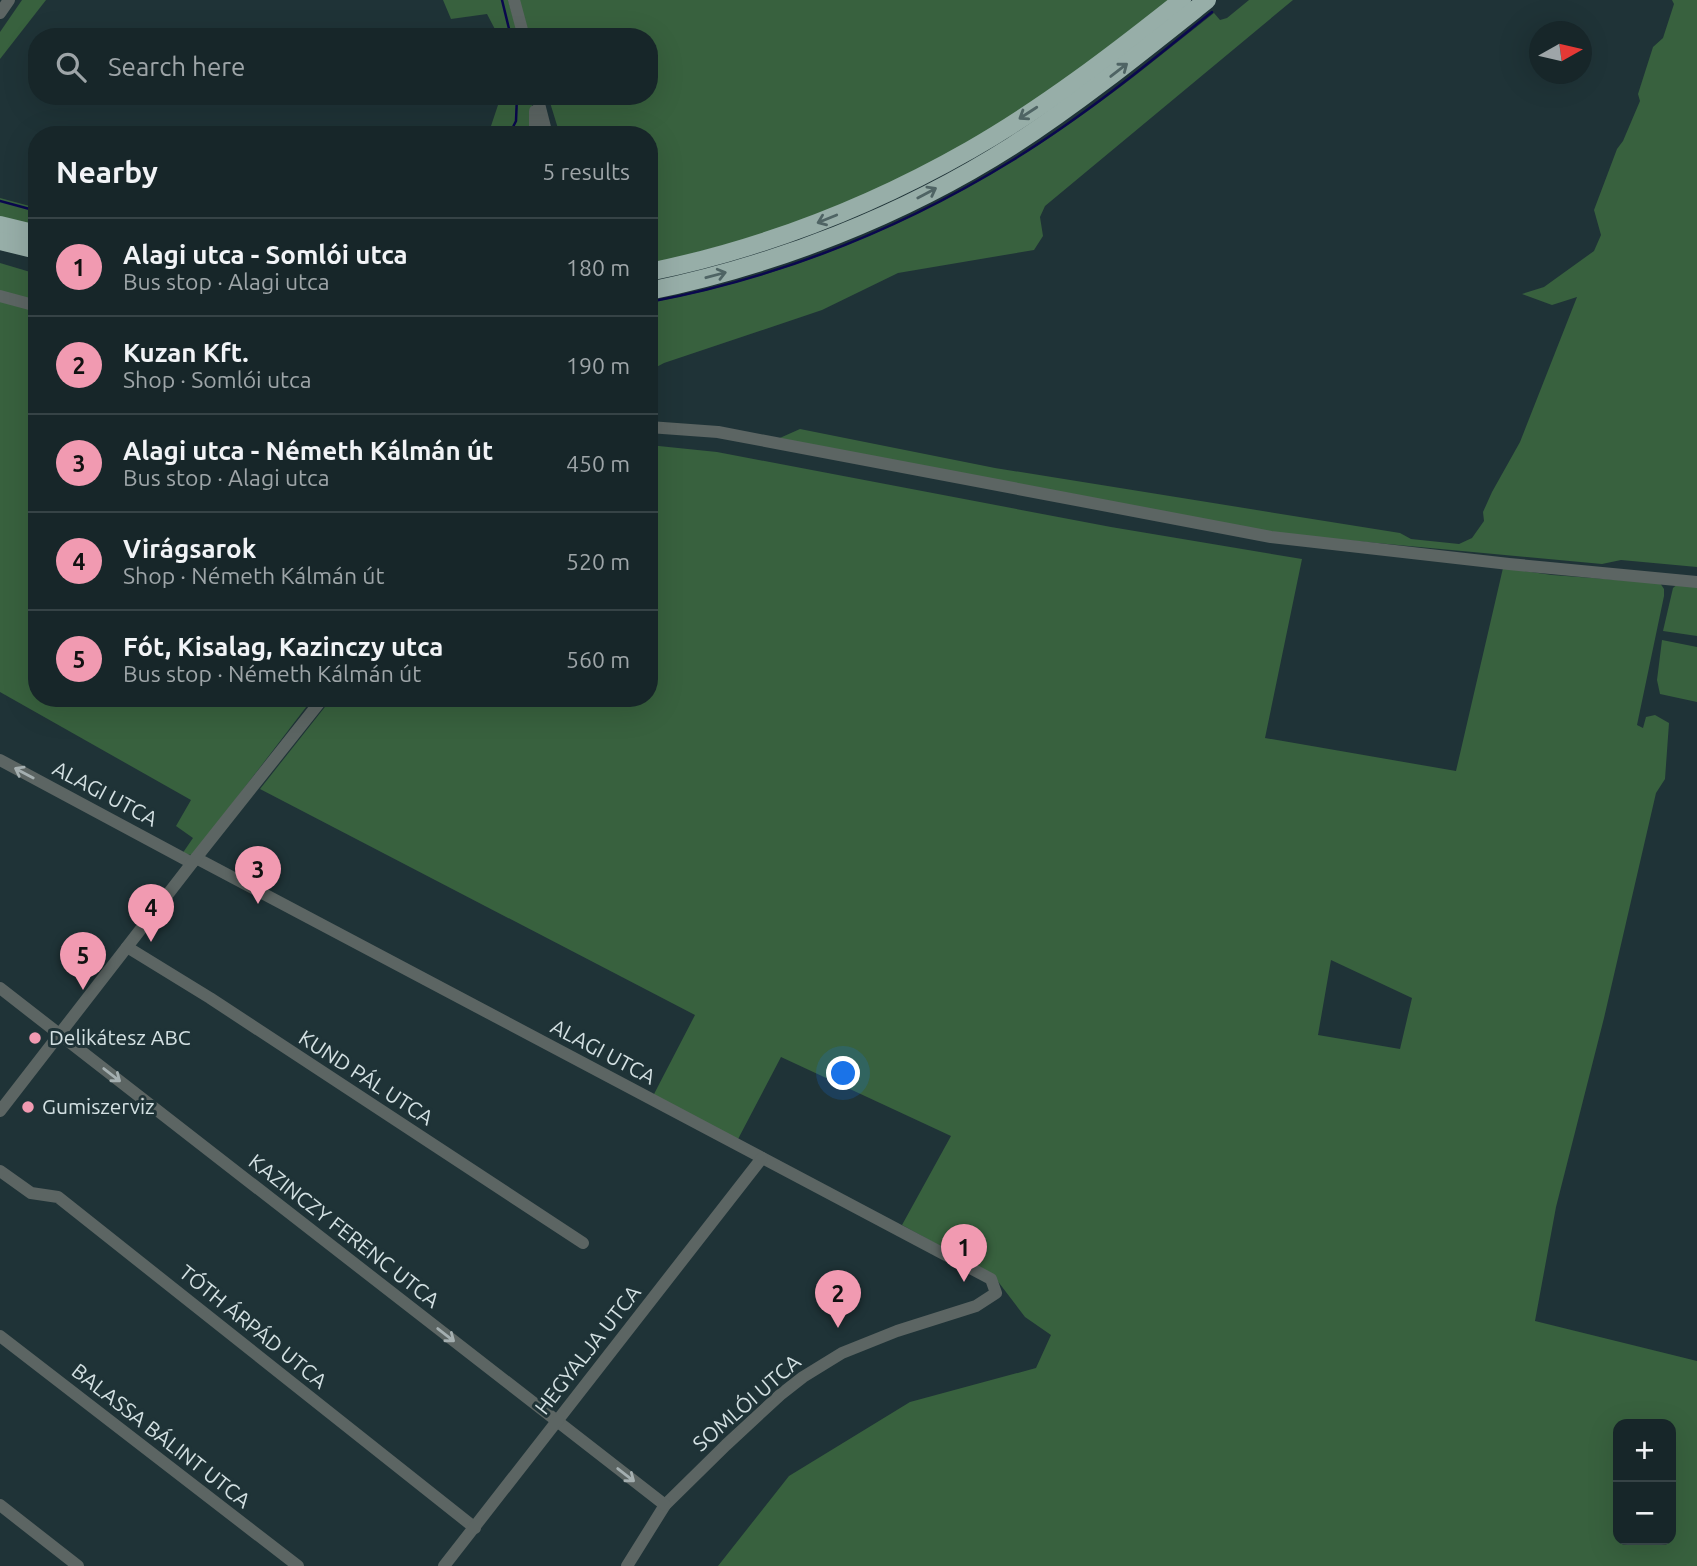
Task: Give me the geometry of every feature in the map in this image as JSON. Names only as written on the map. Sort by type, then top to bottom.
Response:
[{"type":"highway","points":[[658,270],[741,249],[794,232],[855,208],[912,181],[971,150],[1035,109],[1182,0]]},
{"type":"highway","points":[[658,288],[732,271],[801,248],[859,226],[919,198],[1043,125],[1106,80],[1207,0]]},
{"type":"highway","points":[[0,225],[28,232]]},
{"type":"highway","points":[[0,241],[28,248]]},
{"type":"street","points":[[0,13],[9,0]]},
{"type":"street","points":[[514,0],[521,28]]},
{"type":"street","points":[[534,126],[536,105]]},
{"type":"street","points":[[539,105],[544,126]]},
{"type":"street","points":[[0,296],[28,304]]},
{"type":"street","points":[[658,428],[718,432],[1271,537],[1496,563],[1697,582]]},
{"type":"street","points":[[0,1111],[316,707]]},
{"type":"street","name":"ALAGI UTCA","points":[[0,760],[991,1279]]},
{"type":"street","name":"KUND PÁL UTCA","points":[[127,947],[222,1006],[583,1243]]},
{"type":"street","name":"KAZINCZY FERENC UTCA","points":[[0,988],[664,1505]]},
{"type":"street","name":"HEGYALJA UTCA","points":[[444,1566],[762,1158]]},
{"type":"street","name":"TÓTH ÁRPÁD UTCA","points":[[0,1171],[31,1193],[58,1196],[475,1528]]},
{"type":"street","name":"SOMLÓI UTCA","points":[[627,1566],[664,1505],[771,1404],[816,1368],[842,1353],[897,1331],[976,1306],[996,1293],[991,1279]]},
{"type":"street","name":"BALASSA BÁLINT UTCA","points":[[0,1336],[298,1566]]},
{"type":"street","points":[[0,1505],[78,1566]]},
{"type":"green space","points":[[22,0],[46,0],[0,59],[0,32]]},
{"type":"green space","points":[[443,0],[508,0],[516,28],[494,28],[487,14],[451,19]]},
{"type":"green space","points":[[519,0],[1169,0],[1014,119],[854,204],[785,229],[658,263],[658,126],[557,126],[551,105],[658,105],[658,28],[527,28]]},
{"type":"green space","points":[[1249,0],[1293,0],[1045,206],[1040,217],[1043,236],[1034,250],[898,273],[822,310],[658,366],[658,301],[756,277],[809,260],[910,217],[1007,165],[1053,135],[1135,76],[1214,13],[1220,20],[1227,18]]},
{"type":"green space","points":[[1672,0],[1697,0],[1697,567],[1621,560],[1602,564],[1269,533],[773,441],[800,429],[995,468],[1400,533],[1411,539],[1459,544],[1472,538],[1484,521],[1483,512],[1492,492],[1520,442],[1577,297],[1552,305],[1522,294],[1544,287],[1594,251],[1601,235],[1594,210],[1617,149],[1640,101],[1638,94],[1653,47],[1663,38],[1674,4]]},
{"type":"green space","points":[[498,105],[532,105],[531,126],[491,126]]},
{"type":"green space","points":[[0,198],[28,206],[28,224],[0,219]]},
{"type":"green space","points":[[0,263],[28,271],[28,707],[306,707],[193,855],[182,854],[193,838],[176,826],[191,800],[0,692]]},
{"type":"green space","points":[[658,446],[717,452],[1111,527],[1302,559],[1265,738],[1456,771],[1503,568],[1552,575],[1660,583],[1664,596],[1637,725],[1643,728],[1646,717],[1655,715],[1669,723],[1665,779],[1656,793],[1604,1018],[1556,1207],[1535,1321],[1697,1361],[1697,1566],[718,1566],[789,1476],[910,1402],[1036,1368],[1051,1335],[1025,1317],[993,1275],[902,1225],[951,1136],[781,1057],[737,1141],[653,1096],[695,1015],[260,789],[325,707],[658,707]],"holes":[[[1331,960],[1412,998],[1400,1049],[1318,1035]]]},
{"type":"green space","points":[[1679,583],[1697,584],[1697,636],[1663,631],[1673,588]]},
{"type":"green space","points":[[1662,640],[1697,647],[1697,702],[1660,694],[1657,680]]},
{"type":"waterway","points":[[502,0],[509,28]]},
{"type":"waterway","points":[[658,300],[697,292],[791,265],[883,229],[927,208],[1013,160],[1065,126],[1212,12]]},
{"type":"waterway","points":[[514,126],[517,105]]},
{"type":"waterway","points":[[0,201],[28,209]]},
{"type":"place","name":"Alagi utca - Németh Kálmán út","points":[[258,904]]},
{"type":"place","name":"Virágsarok","points":[[151,942]]},
{"type":"place","name":"Fót, Kisalag, Kazinczy utca","points":[[83,990]]},
{"type":"place","name":"Delikátesz ABC","points":[[35,1038]]},
{"type":"place","name":"Gumiszerviz","points":[[28,1107]]},
{"type":"place","name":"Alagi utca - Somlói utca","points":[[964,1282]]},
{"type":"place","name":"Kuzan Kft.","points":[[838,1328]]}]
